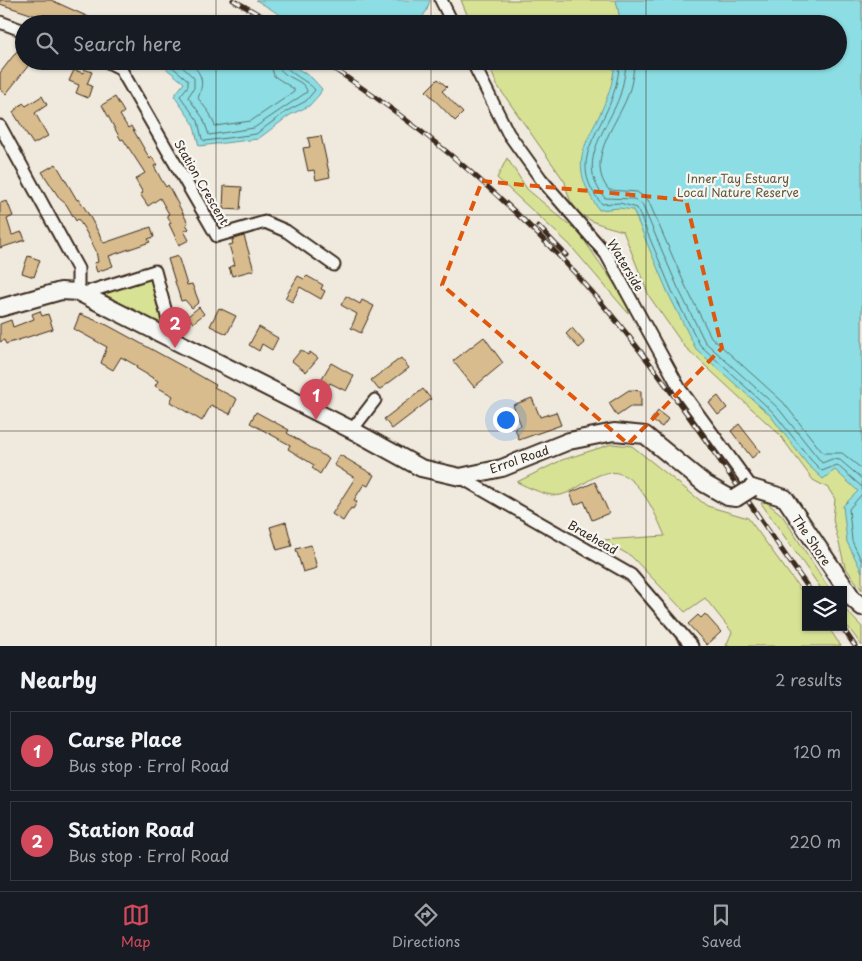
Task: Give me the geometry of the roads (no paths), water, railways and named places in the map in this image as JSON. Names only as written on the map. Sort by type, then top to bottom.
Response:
[{"type":"street","points":[[441,0],[448,15]]},
{"type":"street","points":[[0,23],[15,28]]},
{"type":"street","name":"Station Crescent","points":[[121,70],[217,236],[265,222],[286,231],[334,265]]},
{"type":"street","name":"Waterside","points":[[476,70],[508,133],[541,179],[606,254],[680,389],[752,488]]},
{"type":"street","points":[[0,126],[78,269],[80,294]]},
{"type":"street","name":"Errol Road","points":[[80,294],[155,270],[173,339]]},
{"type":"street","name":"Errol Road","points":[[0,308],[61,291],[80,294],[352,430],[421,468],[460,477],[502,468],[569,441],[614,432],[645,435],[705,484],[728,497],[736,498],[752,488]]},
{"type":"street","points":[[352,430],[375,400]]},
{"type":"street","name":"Braehead","points":[[460,477],[632,576],[692,646]]},
{"type":"street","name":"The Shore","points":[[752,488],[785,498],[853,599],[862,607]]},
{"type":"water","points":[[256,0],[430,0],[424,15],[280,15]]},
{"type":"water","name":"Inner Tay Estuary Local Nature Reserve","points":[[616,0],[862,0],[862,572],[847,542],[843,506],[858,491],[835,470],[823,479],[807,464],[770,415],[696,349],[668,293],[633,210],[619,208],[599,210],[588,191],[581,162],[589,137],[610,88],[614,70],[847,70],[847,15],[619,15]]},
{"type":"water","points":[[168,70],[300,70],[312,78],[322,89],[309,106],[290,115],[258,139],[199,146],[193,123],[174,96],[184,83]]},
{"type":"railway","points":[[233,0],[260,15]]},
{"type":"railway","points":[[336,70],[434,141],[504,201],[569,266],[655,370],[807,586]]},
{"type":"railway","points":[[538,226],[566,255]]},
{"type":"railway","points":[[845,631],[855,646]]},
{"type":"place","name":"Station Road","points":[[175,348]]},
{"type":"place","name":"Carse Place","points":[[316,420]]}]
